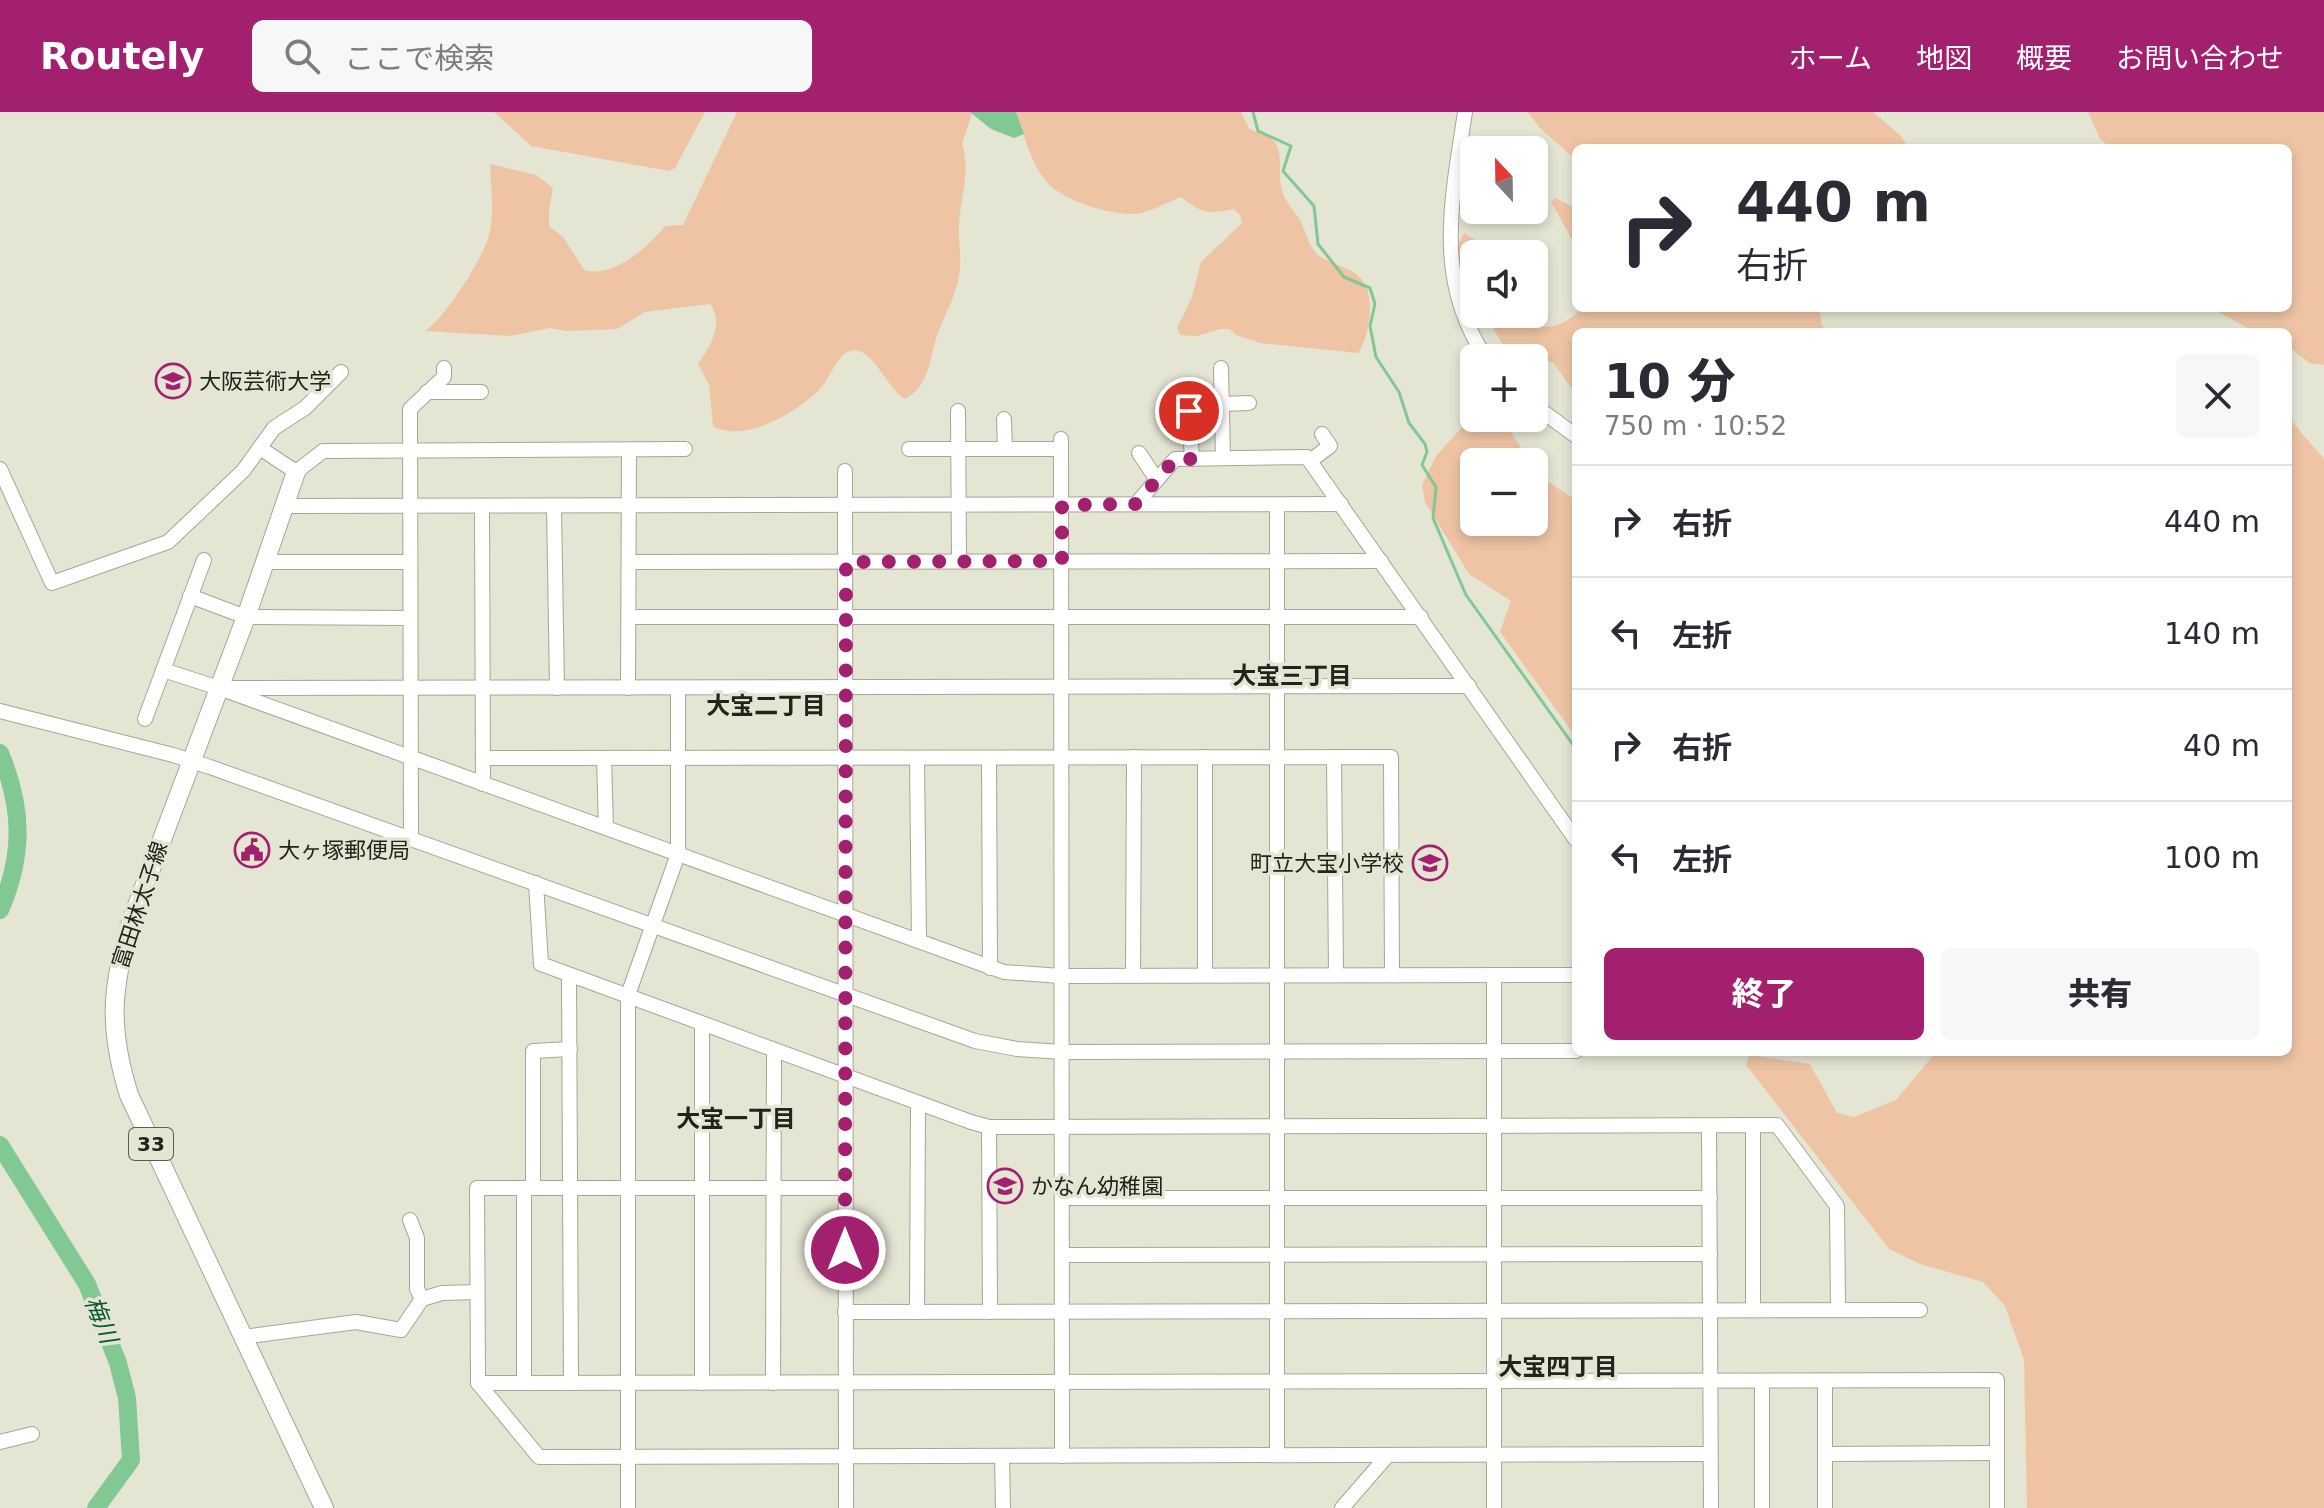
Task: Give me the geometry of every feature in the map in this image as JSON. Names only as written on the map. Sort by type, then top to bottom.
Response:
[{"type":"main road","name":"富田林太子線","points":[[296,472],[119,963],[114,1004],[115,1046],[129,1095],[324,1508]]},
{"type":"street","points":[[1465,112],[1449,257],[1463,312],[1477,344]]},
{"type":"street","points":[[411,837],[410,409],[444,377],[444,368]]},
{"type":"street","points":[[1221,368],[1223,458]]},
{"type":"street","points":[[0,469],[52,583],[168,542],[243,471],[274,428],[305,408],[341,372]]},
{"type":"street","points":[[427,392],[481,392]]},
{"type":"street","points":[[1222,404],[1249,403]]},
{"type":"street","points":[[958,411],[959,561]]},
{"type":"street","points":[[1189,411],[1192,459]]},
{"type":"street","points":[[1548,415],[1572,433]]},
{"type":"street","points":[[1004,419],[1005,449]]},
{"type":"street","points":[[1310,461],[1330,446],[1322,434]]},
{"type":"street","points":[[909,449],[1005,449],[1061,444],[1062,1456]]},
{"type":"street","points":[[260,448],[296,472],[323,451],[685,449]]},
{"type":"street","points":[[628,688],[629,450]]},
{"type":"street","points":[[1139,453],[1157,480]]},
{"type":"street","points":[[1136,504],[1175,459],[1307,457],[1572,834]]},
{"type":"street","points":[[845,471],[846,1508]]},
{"type":"street","points":[[285,506],[1341,504]]},
{"type":"street","points":[[1277,505],[1277,1455]]},
{"type":"street","points":[[482,506],[483,784]]},
{"type":"street","points":[[554,506],[557,688]]},
{"type":"street","points":[[145,719],[204,560]]},
{"type":"street","points":[[629,562],[1381,561]]},
{"type":"street","points":[[265,562],[410,562]]},
{"type":"street","points":[[190,596],[246,617],[410,618]]},
{"type":"street","points":[[629,617],[1421,617]]},
{"type":"street","points":[[163,670],[990,968],[1018,975],[1572,975]]},
{"type":"street","points":[[219,688],[1469,686]]},
{"type":"street","points":[[628,1508],[628,995],[678,854],[678,688]]},
{"type":"street","points":[[0,711],[190,760],[975,1041],[1017,1049],[1062,1052],[1572,1051]]},
{"type":"street","points":[[1133,975],[1134,757]]},
{"type":"street","points":[[1205,757],[1205,975]]},
{"type":"street","points":[[1334,757],[1336,975]]},
{"type":"street","points":[[483,758],[1391,757],[1392,974]]},
{"type":"street","points":[[604,758],[606,828]]},
{"type":"street","points":[[917,758],[919,941]]},
{"type":"street","points":[[989,758],[990,968]]},
{"type":"street","points":[[536,883],[541,964],[989,1127],[1777,1125],[1837,1206],[1838,1309]]},
{"type":"street","points":[[569,975],[571,1383]]},
{"type":"street","points":[[1494,975],[1494,1508]]},
{"type":"street","points":[[702,1024],[702,1383]]},
{"type":"street","points":[[524,1383],[533,1051],[570,1049]]},
{"type":"street","points":[[773,1383],[774,1050]]},
{"type":"street","points":[[917,1312],[918,1103]]},
{"type":"street","points":[[1753,1126],[1753,1310]]},
{"type":"street","points":[[989,1127],[990,1312]]},
{"type":"street","points":[[1709,1127],[1711,1508]]},
{"type":"street","points":[[844,1188],[477,1188],[478,1383],[539,1457],[1710,1454]]},
{"type":"street","points":[[1062,1198],[1710,1198]]},
{"type":"street","points":[[410,1220],[417,1238],[417,1289],[422,1299]]},
{"type":"street","points":[[1062,1255],[1710,1254]]},
{"type":"street","points":[[243,1337],[356,1322],[401,1330],[422,1299],[442,1293],[477,1292]]},
{"type":"street","points":[[845,1312],[1920,1310]]},
{"type":"street","points":[[478,1383],[1997,1380],[1997,1508]]},
{"type":"street","points":[[1762,1381],[1762,1508]]},
{"type":"street","points":[[1825,1381],[1825,1508]]},
{"type":"street","points":[[0,1442],[32,1434]]},
{"type":"street","points":[[1825,1454],[1997,1453]]},
{"type":"street","points":[[1342,1508],[1388,1455]]},
{"type":"street","points":[[1002,1456],[1003,1508]]},
{"type":"shaded area","points":[[494,112],[705,112],[675,168],[669,171],[531,146]]},
{"type":"shaded area","points":[[737,112],[972,114],[962,144],[966,173],[959,223],[958,283],[925,377],[914,393],[905,399],[871,359],[859,351],[852,351],[842,356],[818,391],[783,416],[754,429],[725,431],[713,426],[709,385],[698,363],[716,327],[710,304],[645,312],[617,329],[566,331],[550,328],[510,336],[425,331],[461,289],[488,239],[492,212],[490,164],[536,175],[553,188],[549,226],[564,238],[584,270],[607,270],[640,251],[665,226],[683,225]]},
{"type":"shaded area","points":[[970,112],[1016,112],[1024,134],[1014,138],[991,129]]},
{"type":"shaded area","points":[[1016,112],[1241,112],[1249,129],[1276,143],[1284,195],[1301,221],[1314,251],[1358,276],[1367,289],[1369,322],[1358,353],[1260,343],[1236,335],[1229,329],[1197,336],[1180,335],[1177,328],[1192,297],[1201,262],[1242,223],[1240,215],[1234,209],[1205,211],[1181,197],[1146,212],[1131,214],[1076,201],[1052,188],[1040,173]]},
{"type":"shaded area","points":[[1528,112],[1873,112],[1901,136],[1906,144],[1572,144],[1572,156],[1540,128]]},
{"type":"shaded area","points":[[2088,112],[2324,112],[2324,365],[2309,363],[2292,349],[2292,328],[2248,328],[2218,312],[2292,312],[2292,144],[2106,144],[2100,139]]},
{"type":"shaded area","points":[[1556,198],[1572,207],[1572,239],[1551,202]]},
{"type":"shaded area","points":[[1464,233],[1475,240],[1461,240]]},
{"type":"shaded area","points":[[1460,242],[1460,269],[1458,264]]},
{"type":"shaded area","points":[[1578,312],[1820,312],[1824,328],[1572,328],[1572,389],[1553,362],[1548,361],[1548,344],[1503,344],[1493,328],[1548,328]]},
{"type":"shaded area","points":[[2292,422],[2324,459],[2324,1508],[2027,1508],[2024,1360],[2005,1306],[1983,1282],[1920,1264],[1889,1249],[1746,1065],[1749,1056],[1810,1064],[1837,1113],[1854,1117],[1896,1100],[1933,1056],[2292,1056]]},
{"type":"shaded area","points":[[1460,429],[1460,432],[1511,432],[1521,448],[1460,448],[1460,536],[1548,536],[1548,482],[1572,497],[1572,731],[1500,632],[1511,601],[1469,574],[1425,502],[1422,485],[1436,456]]},
{"type":"waterway","points":[[1253,112],[1258,131],[1291,146],[1283,171],[1314,206],[1318,244],[1344,277],[1370,288],[1375,304],[1370,326],[1376,357],[1399,392],[1409,423],[1425,444],[1427,452],[1422,465],[1436,487],[1433,518],[1466,595],[1572,743]]},
{"type":"waterway","name":"梅川","points":[[0,753],[13,793],[18,832],[13,870],[0,910]]},
{"type":"waterway","name":"梅川","points":[[0,1145],[87,1284],[118,1363],[127,1398],[131,1460],[96,1508]]},
{"type":"place","name":"大阪芸術大学","points":[[173,381]]},
{"type":"place","name":"大ヶ塚郵便局","points":[[252,850]]},
{"type":"place","name":"町立大宝小学校","points":[[1430,863]]},
{"type":"place","name":"かなん幼稚園","points":[[1005,1186]]},
{"type":"district","name":"大宝三丁目","points":[[1292,676]]},
{"type":"district","name":"大宝二丁目","points":[[766,706]]},
{"type":"district","name":"大宝一丁目","points":[[736,1119]]},
{"type":"district","name":"大宝四丁目","points":[[1558,1367]]},
{"type":"route","points":[[845,1250],[846,562],[1062,561],[1062,505],[1136,504],[1175,459],[1192,459],[1189,411]]}]
